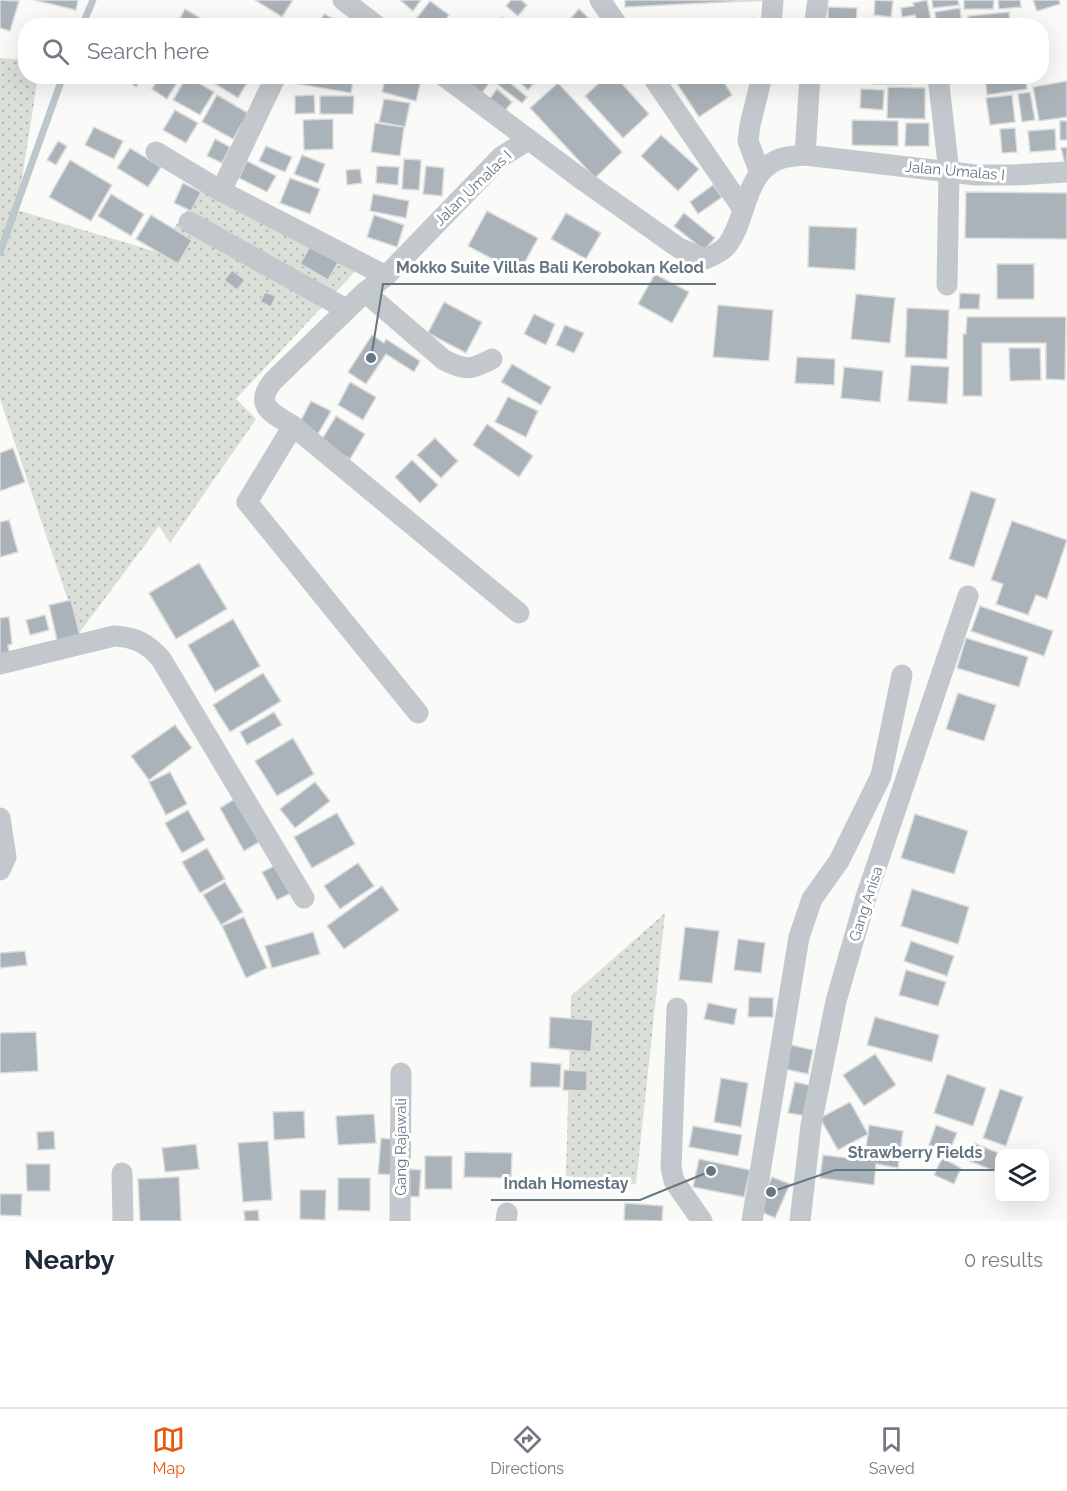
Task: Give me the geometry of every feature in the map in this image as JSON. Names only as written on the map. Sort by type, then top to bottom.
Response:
[{"type":"street","points":[[343,0],[367,18]]},
{"type":"street","points":[[600,0],[612,18]]},
{"type":"street","points":[[772,18],[773,0]]},
{"type":"street","points":[[815,18],[818,0]]},
{"type":"street","points":[[221,190],[272,84]]},
{"type":"street","points":[[454,84],[528,140],[679,248],[705,259],[717,254],[730,242],[760,173],[748,141],[760,84]]},
{"type":"street","points":[[657,84],[743,209]]},
{"type":"street","points":[[805,155],[809,84]]},
{"type":"street","points":[[939,84],[949,172],[947,285]]},
{"type":"street","name":"Jalan Umalas I","points":[[519,613],[293,426],[265,407],[264,398],[266,390],[346,309],[386,276],[501,157],[528,140]]},
{"type":"street","points":[[156,152],[221,190],[386,276]]},
{"type":"street","name":"Jalan Umalas I","points":[[760,173],[776,160],[805,155],[949,172],[1014,175],[1067,172]]},
{"type":"street","points":[[189,222],[346,309]]},
{"type":"street","points":[[364,292],[444,360],[459,368],[474,369],[492,359]]},
{"type":"street","points":[[293,426],[247,502],[418,713]]},
{"type":"street","name":"Gang Anisa","points":[[800,1221],[811,1125],[836,1001],[866,897],[968,596]]},
{"type":"street","points":[[0,664],[114,636],[129,636],[141,640],[152,648],[161,659],[304,898]]},
{"type":"street","points":[[752,1221],[799,937],[812,899],[839,861],[880,776],[902,675]]},
{"type":"street","points":[[0,818],[6,857],[0,870]]},
{"type":"street","points":[[677,1008],[671,1168],[674,1181],[702,1221]]},
{"type":"street","name":"Gang Rajawali","points":[[400,1221],[401,1073]]},
{"type":"street","points":[[122,1173],[123,1221]]},
{"type":"shaded area","points":[[0,58],[18,59],[18,84],[37,84],[17,210],[157,252],[202,189],[362,264],[236,399],[256,419],[170,543],[159,526],[79,633],[0,399]]},
{"type":"shaded area","points":[[665,913],[636,1184],[566,1176],[571,996]]},
{"type":"building","points":[[0,0],[19,1],[10,31],[0,28]]},
{"type":"building","points":[[34,0],[78,0],[76,10]]},
{"type":"building","points":[[255,0],[293,0],[282,17]]},
{"type":"building","points":[[400,0],[421,0],[413,11]]},
{"type":"building","points":[[511,0],[521,0],[527,5],[518,16],[506,6]]},
{"type":"building","points":[[625,0],[767,0],[625,7]]},
{"type":"building","points":[[875,0],[893,1],[891,17],[874,15]]},
{"type":"building","points":[[927,0],[930,18],[916,18],[915,15],[902,17],[901,8],[914,6],[913,3]]},
{"type":"building","points":[[932,0],[958,0],[959,5],[933,8]]},
{"type":"building","points":[[964,0],[994,0],[993,9],[964,9]]},
{"type":"building","points":[[998,0],[1020,0],[1021,7],[999,9]]},
{"type":"building","points":[[1033,0],[1059,0],[1060,4],[1037,11]]},
{"type":"building","points":[[430,1],[449,15],[447,18],[417,18]]},
{"type":"building","points":[[828,7],[857,8],[856,18],[828,18]]},
{"type":"building","points":[[960,8],[961,18],[936,18],[935,12]]},
{"type":"building","points":[[185,9],[200,18],[180,18]]},
{"type":"building","points":[[579,9],[589,18],[571,18]]},
{"type":"building","points":[[1009,12],[1009,18],[968,18],[968,16]]},
{"type":"building","points":[[1067,81],[1067,117],[1039,121],[1033,87]]},
{"type":"building","points":[[155,84],[176,84],[167,99],[152,89]]},
{"type":"building","points":[[182,84],[200,84],[214,92],[200,115],[173,100]]},
{"type":"building","points":[[215,84],[246,84],[238,98]]},
{"type":"building","points":[[298,84],[353,84],[351,93]]},
{"type":"building","points":[[384,84],[420,84],[416,101],[382,92]]},
{"type":"building","points":[[464,84],[488,84],[478,98]]},
{"type":"building","points":[[497,84],[511,84],[527,97],[522,103]]},
{"type":"building","points":[[522,84],[533,84],[528,90]]},
{"type":"building","points":[[559,84],[622,152],[595,178],[530,108]]},
{"type":"building","points":[[598,84],[622,84],[649,114],[623,138],[585,96]]},
{"type":"building","points":[[677,84],[725,84],[732,95],[699,117]]},
{"type":"building","points":[[986,84],[1026,84],[1027,89],[987,95]]},
{"type":"building","points":[[888,87],[925,88],[925,119],[887,118]]},
{"type":"building","points":[[497,89],[512,102],[502,114],[487,102]]},
{"type":"building","points":[[861,89],[884,90],[883,110],[860,108]]},
{"type":"building","points":[[1030,92],[1035,120],[1022,122],[1018,94]]},
{"type":"building","points":[[217,95],[248,113],[233,139],[202,122]]},
{"type":"building","points":[[314,95],[315,113],[295,114],[295,96]]},
{"type":"building","points":[[1012,95],[1015,122],[990,125],[986,98]]},
{"type":"building","points":[[320,96],[354,96],[353,114],[320,114]]},
{"type":"building","points":[[384,99],[410,103],[405,127],[379,122]]},
{"type":"building","points":[[175,110],[198,123],[186,143],[163,130]]},
{"type":"building","points":[[333,119],[333,149],[304,150],[303,120]]},
{"type":"building","points":[[852,120],[898,121],[898,146],[852,145]]},
{"type":"building","points":[[1060,121],[1067,121],[1067,140],[1060,140]]},
{"type":"building","points":[[375,123],[404,127],[400,156],[371,152]]},
{"type":"building","points":[[906,123],[929,123],[929,146],[905,146]]},
{"type":"building","points":[[94,127],[123,141],[114,159],[85,145]]},
{"type":"building","points":[[1015,128],[1017,152],[1002,153],[1000,129]]},
{"type":"building","points":[[1055,129],[1056,150],[1030,152],[1028,131]]},
{"type":"building","points":[[661,135],[699,169],[678,191],[641,156]]},
{"type":"building","points":[[215,139],[230,147],[222,163],[207,156]]},
{"type":"building","points":[[58,141],[67,146],[56,165],[47,160]]},
{"type":"building","points":[[266,146],[292,157],[285,172],[259,161]]},
{"type":"building","points":[[1067,147],[1067,164],[1065,164],[1061,148]]},
{"type":"building","points":[[130,148],[161,167],[148,187],[117,168]]},
{"type":"building","points":[[302,155],[325,164],[318,183],[294,174]]},
{"type":"building","points":[[404,159],[421,160],[419,190],[402,189]]},
{"type":"building","points":[[70,160],[112,185],[91,221],[49,197]]},
{"type":"building","points":[[247,161],[276,176],[267,192],[239,178]]},
{"type":"building","points":[[377,166],[399,167],[398,185],[376,183]]},
{"type":"building","points":[[426,166],[444,168],[442,196],[423,194]]},
{"type":"building","points":[[360,169],[362,183],[347,185],[346,170]]},
{"type":"building","points":[[290,178],[320,189],[310,214],[280,203]]},
{"type":"building","points":[[183,183],[201,192],[191,211],[174,203]]},
{"type":"building","points":[[713,185],[722,197],[698,214],[690,202]]},
{"type":"building","points":[[966,192],[1067,193],[1067,239],[965,238]]},
{"type":"building","points":[[111,194],[144,214],[131,236],[98,216]]},
{"type":"building","points":[[373,194],[409,201],[406,218],[370,211]]},
{"type":"building","points":[[487,211],[538,238],[519,273],[468,246]]},
{"type":"building","points":[[566,213],[601,233],[586,259],[551,239]]},
{"type":"building","points":[[684,213],[715,238],[704,250],[674,226]]},
{"type":"building","points":[[151,215],[192,240],[178,264],[136,239]]},
{"type":"building","points":[[374,215],[404,225],[397,247],[367,237]]},
{"type":"building","points":[[809,226],[857,228],[855,270],[808,267]]},
{"type":"building","points":[[312,243],[340,259],[328,280],[300,264]]},
{"type":"building","points":[[997,264],[1034,264],[1034,299],[997,299]]},
{"type":"building","points":[[232,270],[245,280],[237,290],[224,280]]},
{"type":"building","points":[[655,274],[689,292],[672,323],[638,304]]},
{"type":"building","points":[[265,292],[276,296],[271,307],[260,302]]},
{"type":"building","points":[[960,293],[980,294],[979,309],[959,309]]},
{"type":"building","points":[[856,294],[895,298],[890,343],[851,339]]},
{"type":"building","points":[[444,302],[482,322],[466,353],[428,333]]},
{"type":"building","points":[[718,305],[773,310],[769,361],[713,357]]},
{"type":"building","points":[[907,308],[949,310],[947,359],[905,357]]},
{"type":"building","points":[[534,314],[555,324],[546,345],[524,334]]},
{"type":"building","points":[[967,317],[1066,317],[1065,380],[1046,379],[1046,343],[982,343],[982,396],[963,396],[963,334],[966,334]]},
{"type":"building","points":[[565,325],[584,333],[574,353],[556,345]]},
{"type":"building","points":[[372,335],[384,343],[386,339],[420,361],[414,372],[386,354],[366,384],[348,372]]},
{"type":"building","points":[[1009,348],[1040,348],[1041,380],[1010,381]]},
{"type":"building","points":[[797,357],[835,359],[834,385],[795,383]]},
{"type":"building","points":[[512,364],[551,387],[541,405],[501,382]]},
{"type":"building","points":[[911,365],[949,367],[947,404],[908,401]]},
{"type":"building","points":[[844,367],[883,371],[880,402],[841,398]]},
{"type":"building","points":[[350,382],[376,397],[363,420],[338,405]]},
{"type":"building","points":[[508,397],[538,411],[526,437],[495,422]]},
{"type":"building","points":[[311,401],[331,411],[318,434],[299,424]]},
{"type":"building","points":[[336,416],[365,434],[350,459],[321,441]]},
{"type":"building","points":[[487,424],[533,456],[519,477],[473,445]]},
{"type":"building","points":[[435,438],[458,461],[441,478],[417,455]]},
{"type":"building","points":[[13,448],[25,482],[0,491],[0,453]]},
{"type":"building","points":[[412,460],[438,485],[420,503],[395,477]]},
{"type":"building","points":[[971,491],[996,499],[974,567],[949,559]]},
{"type":"building","points":[[9,520],[18,552],[0,557],[0,522]]},
{"type":"building","points":[[1012,521],[1067,540],[1047,599],[1036,595],[1028,615],[996,604],[1003,584],[991,580]]},
{"type":"building","points":[[199,563],[227,609],[176,639],[149,593]]},
{"type":"building","points":[[71,600],[81,639],[58,644],[49,605]]},
{"type":"building","points":[[980,606],[1053,631],[1044,656],[971,631]]},
{"type":"building","points":[[45,615],[49,630],[30,635],[26,620]]},
{"type":"building","points":[[9,617],[12,644],[8,645],[10,657],[0,659],[0,618]]},
{"type":"building","points":[[233,619],[260,666],[215,692],[188,645]]},
{"type":"building","points":[[966,638],[1028,657],[1019,687],[957,668]]},
{"type":"building","points":[[263,673],[281,701],[230,732],[213,705]]},
{"type":"building","points":[[958,693],[996,705],[984,741],[946,729]]},
{"type":"building","points":[[274,712],[282,725],[247,745],[240,732]]},
{"type":"building","points":[[175,725],[192,748],[149,780],[131,756]]},
{"type":"building","points":[[293,738],[314,774],[277,796],[255,761]]},
{"type":"building","points":[[170,772],[187,804],[166,815],[149,782]]},
{"type":"building","points":[[315,782],[330,801],[295,828],[280,809]]},
{"type":"building","points":[[241,795],[266,838],[244,851],[220,808]]},
{"type":"building","points":[[188,810],[205,840],[182,853],[165,823]]},
{"type":"building","points":[[337,813],[355,844],[312,868],[294,837]]},
{"type":"building","points":[[915,814],[968,831],[954,874],[901,858]]},
{"type":"building","points":[[207,848],[225,879],[200,893],[182,862]]},
{"type":"building","points":[[280,863],[295,891],[277,900],[262,872]]},
{"type":"building","points":[[358,863],[374,886],[340,909],[324,886]]},
{"type":"building","points":[[225,882],[243,912],[221,925],[203,895]]},
{"type":"building","points":[[382,886],[399,910],[344,949],[327,926]]},
{"type":"building","points":[[912,889],[969,907],[958,944],[901,926]]},
{"type":"building","points":[[244,917],[267,968],[246,978],[222,926]]},
{"type":"building","points":[[685,927],[719,931],[712,983],[679,980]]},
{"type":"building","points":[[313,932],[320,954],[272,968],[265,946]]},
{"type":"building","points":[[738,939],[765,943],[761,973],[734,970]]},
{"type":"building","points":[[911,941],[954,956],[947,976],[904,961]]},
{"type":"building","points":[[25,951],[27,965],[0,968],[0,953]]},
{"type":"building","points":[[906,970],[946,982],[938,1006],[899,995]]},
{"type":"building","points":[[749,997],[773,998],[773,1017],[748,1017]]},
{"type":"building","points":[[708,1003],[737,1009],[734,1025],[704,1019]]},
{"type":"building","points":[[550,1017],[593,1020],[591,1052],[549,1048]]},
{"type":"building","points":[[875,1017],[939,1035],[932,1062],[867,1045]]},
{"type":"building","points":[[36,1032],[38,1071],[0,1073],[0,1033]]},
{"type":"building","points":[[791,1045],[813,1050],[808,1074],[785,1069]]},
{"type":"building","points":[[875,1054],[896,1085],[864,1106],[843,1075]]},
{"type":"building","points":[[531,1062],[561,1064],[560,1087],[530,1087]]},
{"type":"building","points":[[564,1070],[587,1071],[587,1091],[563,1090]]},
{"type":"building","points":[[947,1074],[986,1088],[973,1126],[934,1113]]},
{"type":"building","points":[[721,1078],[748,1083],[741,1127],[714,1122]]},
{"type":"building","points":[[795,1082],[812,1086],[806,1116],[788,1113]]},
{"type":"building","points":[[1000,1089],[1023,1097],[1006,1146],[983,1138]]},
{"type":"building","points":[[850,1102],[868,1134],[838,1150],[820,1118]]},
{"type":"building","points":[[304,1111],[305,1138],[274,1140],[273,1112]]},
{"type":"building","points":[[374,1114],[376,1143],[338,1145],[336,1116]]},
{"type":"building","points":[[869,1125],[903,1131],[898,1168],[876,1164],[874,1185],[820,1178],[823,1155],[864,1160]]},
{"type":"building","points":[[936,1125],[957,1133],[949,1152],[929,1145]]},
{"type":"building","points":[[693,1126],[742,1135],[738,1156],[689,1147]]},
{"type":"building","points":[[54,1131],[55,1149],[38,1150],[37,1132]]},
{"type":"building","points":[[381,1138],[397,1140],[394,1175],[378,1174]]},
{"type":"building","points":[[268,1141],[272,1200],[243,1202],[238,1143]]},
{"type":"building","points":[[974,1143],[995,1152],[995,1171],[967,1160]]},
{"type":"building","points":[[196,1144],[199,1169],[165,1172],[162,1148]]},
{"type":"building","points":[[465,1152],[512,1153],[511,1178],[464,1177]]},
{"type":"building","points":[[425,1156],[452,1156],[452,1189],[425,1189]]},
{"type":"building","points":[[942,1158],[961,1168],[954,1184],[934,1175]]},
{"type":"building","points":[[699,1159],[750,1170],[744,1197],[693,1187]]},
{"type":"building","points":[[26,1164],[50,1164],[50,1191],[27,1191]]},
{"type":"building","points":[[406,1169],[421,1170],[419,1197],[404,1196]]},
{"type":"building","points":[[179,1177],[181,1221],[140,1221],[138,1179]]},
{"type":"building","points":[[772,1177],[790,1184],[775,1218],[757,1210]]},
{"type":"building","points":[[338,1178],[370,1178],[370,1211],[338,1210]]},
{"type":"building","points":[[300,1190],[326,1190],[325,1220],[300,1219]]},
{"type":"building","points":[[0,1194],[22,1194],[21,1216],[0,1215]]},
{"type":"building","points":[[625,1203],[663,1206],[662,1221],[624,1220]]},
{"type":"building","points":[[258,1210],[259,1221],[245,1221],[244,1211]]},
{"type":"waterway","points":[[85,18],[93,0]]},
{"type":"waterway","points":[[0,252],[60,84]]},
{"type":"place","name":"Mokko Suite Villas Bali Kerobokan Kelod","points":[[371,358]]},
{"type":"place","name":"Indah Homestay","points":[[711,1171]]},
{"type":"place","name":"Strawberry Fields","points":[[771,1192]]}]
